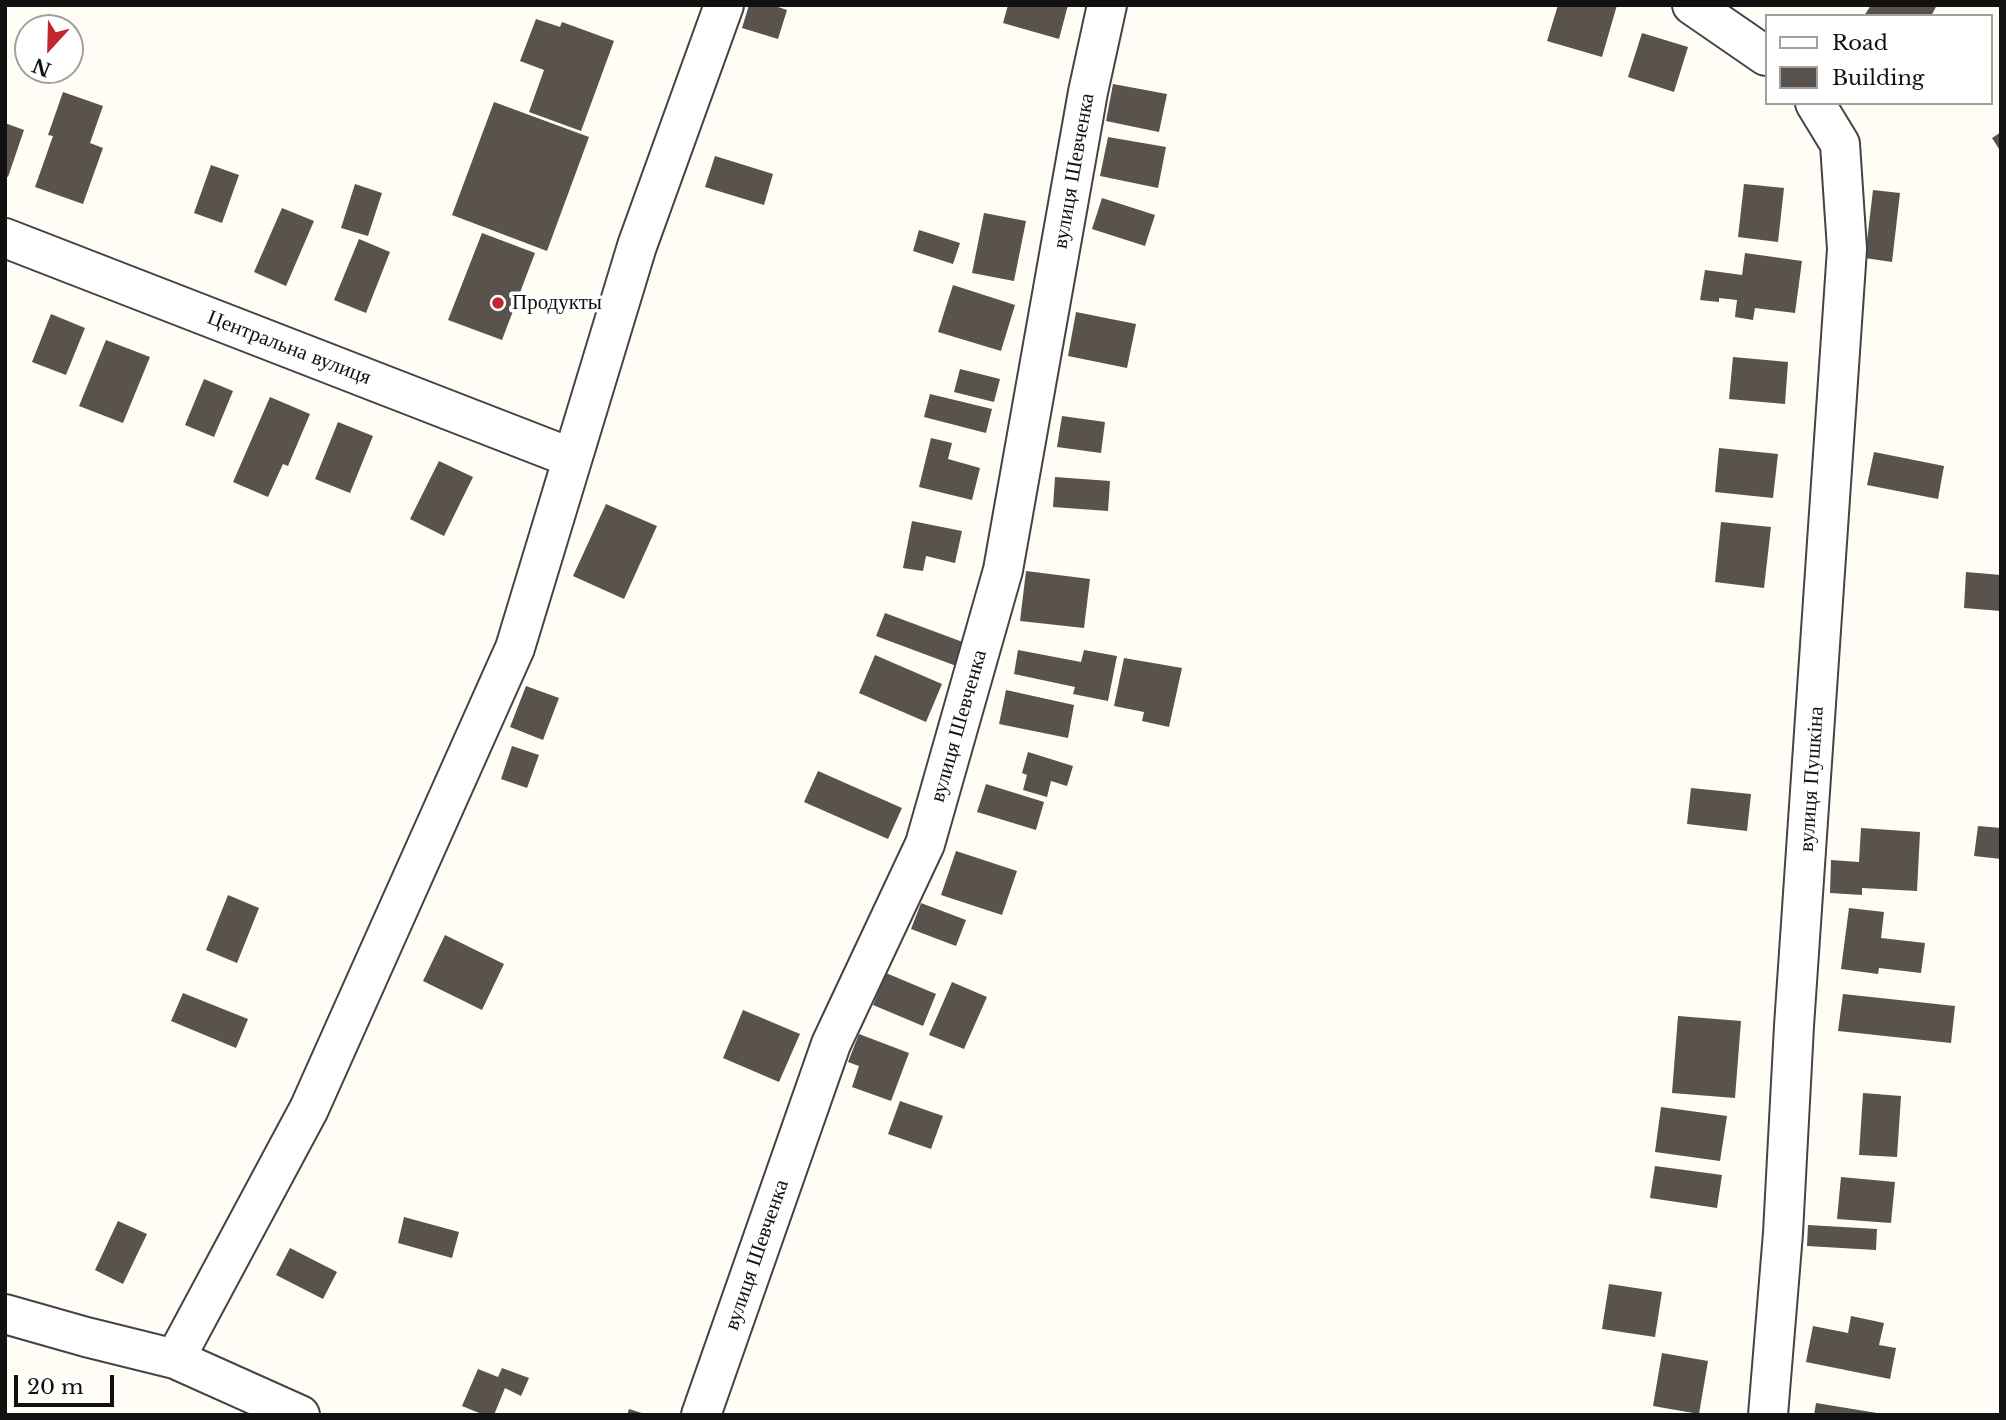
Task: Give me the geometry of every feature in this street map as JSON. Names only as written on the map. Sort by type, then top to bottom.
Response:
[{"type":"street","points":[[175,1359],[309,1109],[515,648],[637,246],[724,5]]},
{"type":"street","name":"вулиця Шевченка","points":[[701,1415],[831,1044],[925,844],[1003,570],[1088,93],[1107,5]]},
{"type":"street","points":[[1692,5],[1764,55]]},
{"type":"street","name":"вулиця Пушкіна","points":[[1768,1415],[1783,1233],[1794,1026],[1847,249],[1840,144],[1816,105]]},
{"type":"street","name":"Центральна вулиця","points":[[5,238],[572,458]]},
{"type":"street","points":[[8,1325],[175,1359],[300,1415]]},
{"type":"building","points":[[749,5],[772,5],[787,10],[778,39],[742,28]]},
{"type":"building","points":[[1008,5],[1068,5],[1059,39],[1003,23]]},
{"type":"building","points":[[1558,5],[1617,5],[1602,57],[1547,41]]},
{"type":"building","points":[[1871,5],[1937,5],[1932,14],[1865,14]]},
{"type":"building","points":[[536,19],[560,27],[562,22],[614,41],[581,131],[529,112],[544,70],[520,61]]},
{"type":"building","points":[[1642,33],[1688,47],[1674,92],[1628,77]]},
{"type":"building","points":[[1113,84],[1167,94],[1159,132],[1106,121]]},
{"type":"building","points":[[63,92],[103,106],[90,143],[103,148],[83,204],[35,187],[53,136],[48,135]]},
{"type":"building","points":[[494,102],[589,137],[547,251],[452,215]]},
{"type":"building","points":[[5,123],[24,130],[8,177],[5,176]]},
{"type":"building","points":[[2001,132],[2001,152],[1992,138]]},
{"type":"building","points":[[1108,137],[1166,147],[1158,188],[1100,176]]},
{"type":"building","points":[[715,156],[773,174],[764,205],[705,187]]},
{"type":"building","points":[[211,165],[239,175],[222,223],[194,213]]},
{"type":"building","points":[[355,184],[382,193],[368,236],[341,228]]},
{"type":"building","points":[[1744,184],[1784,188],[1778,242],[1738,237]]},
{"type":"building","points":[[1873,190],[1900,193],[1892,262],[1865,258]]},
{"type":"building","points":[[1102,198],[1155,215],[1145,246],[1092,229]]},
{"type":"building","points":[[282,208],[314,221],[286,286],[254,272]]},
{"type":"building","points":[[984,213],[1026,221],[1014,281],[972,273]]},
{"type":"building","points":[[919,230],[960,243],[953,264],[913,251]]},
{"type":"building","points":[[482,233],[535,253],[502,340],[448,320]]},
{"type":"building","points":[[359,239],[390,252],[366,313],[334,300]]},
{"type":"building","points":[[1745,253],[1802,261],[1795,313],[1755,308],[1753,320],[1735,317],[1737,300],[1700,300],[1705,270],[1742,275]]},
{"type":"building","points":[[953,285],[1015,305],[1001,351],[938,332]]},
{"type":"building","points":[[1076,312],[1136,324],[1127,368],[1068,356]]},
{"type":"building","points":[[51,314],[85,328],[66,375],[32,362]]},
{"type":"building","points":[[106,340],[150,357],[123,423],[79,406]]},
{"type":"building","points":[[1733,357],[1788,362],[1785,404],[1729,399]]},
{"type":"building","points":[[960,369],[1000,379],[994,402],[954,392]]},
{"type":"building","points":[[204,379],[233,391],[214,437],[185,425]]},
{"type":"building","points":[[930,394],[992,409],[986,433],[924,417]]},
{"type":"building","points":[[270,397],[310,414],[288,466],[283,464],[268,497],[233,482]]},
{"type":"building","points":[[1062,416],[1105,422],[1101,453],[1057,447]]},
{"type":"building","points":[[338,422],[373,436],[350,493],[315,479]]},
{"type":"building","points":[[931,438],[952,443],[948,459],[980,468],[972,500],[919,487]]},
{"type":"building","points":[[1719,448],[1778,454],[1773,498],[1715,492]]},
{"type":"building","points":[[1874,452],[1944,466],[1938,499],[1867,485]]},
{"type":"building","points":[[439,461],[473,477],[444,536],[410,519]]},
{"type":"building","points":[[1055,477],[1110,481],[1108,511],[1053,507]]},
{"type":"building","points":[[606,504],[657,526],[624,599],[573,576]]},
{"type":"building","points":[[912,521],[962,531],[955,563],[926,556],[923,571],[903,568]]},
{"type":"building","points":[[1721,522],[1771,527],[1764,588],[1715,582]]},
{"type":"building","points":[[1026,571],[1090,579],[1084,628],[1020,621]]},
{"type":"building","points":[[1966,572],[2001,575],[2001,611],[1964,608]]},
{"type":"building","points":[[885,613],[968,644],[959,667],[876,636]]},
{"type":"building","points":[[1018,650],[1081,662],[1084,650],[1117,656],[1108,701],[1073,694],[1075,687],[1014,674]]},
{"type":"building","points":[[875,655],[942,684],[926,722],[859,693]]},
{"type":"building","points":[[1124,658],[1182,668],[1169,727],[1142,721],[1144,712],[1114,706]]},
{"type":"building","points":[[526,686],[559,698],[543,740],[510,727]]},
{"type":"building","points":[[1006,690],[1074,705],[1068,738],[999,724]]},
{"type":"building","points":[[512,746],[539,755],[527,788],[501,779]]},
{"type":"building","points":[[1028,752],[1073,766],[1067,786],[1051,781],[1047,797],[1023,790],[1027,775],[1022,773]]},
{"type":"building","points":[[818,771],[902,808],[888,839],[804,802]]},
{"type":"building","points":[[986,784],[1044,802],[1036,830],[977,812]]},
{"type":"building","points":[[1691,788],[1751,794],[1747,831],[1687,824]]},
{"type":"building","points":[[1978,826],[2001,828],[2001,859],[1974,856]]},
{"type":"building","points":[[1861,828],[1920,832],[1917,891],[1862,888],[1862,895],[1830,893],[1831,860],[1859,862]]},
{"type":"building","points":[[956,851],[1017,871],[1002,915],[941,895]]},
{"type":"building","points":[[228,895],[259,908],[237,963],[206,950]]},
{"type":"building","points":[[921,903],[966,920],[956,946],[911,929]]},
{"type":"building","points":[[1849,908],[1884,912],[1881,938],[1925,943],[1921,973],[1879,968],[1878,974],[1841,969]]},
{"type":"building","points":[[445,935],[504,964],[482,1010],[423,981]]},
{"type":"building","points":[[886,973],[936,994],[923,1026],[873,1005]]},
{"type":"building","points":[[952,982],[987,997],[964,1049],[929,1035]]},
{"type":"building","points":[[183,993],[248,1019],[236,1048],[171,1021]]},
{"type":"building","points":[[1843,994],[1955,1006],[1951,1043],[1838,1031]]},
{"type":"building","points":[[743,1010],[800,1034],[779,1082],[723,1058]]},
{"type":"building","points":[[1678,1016],[1741,1021],[1735,1098],[1672,1093]]},
{"type":"building","points":[[859,1034],[909,1053],[891,1101],[852,1087],[859,1066],[848,1062]]},
{"type":"building","points":[[1863,1093],[1901,1096],[1897,1157],[1859,1155]]},
{"type":"building","points":[[900,1101],[943,1116],[931,1149],[888,1134]]},
{"type":"building","points":[[1661,1107],[1727,1116],[1720,1161],[1655,1152]]},
{"type":"building","points":[[1655,1166],[1722,1175],[1717,1208],[1650,1198]]},
{"type":"building","points":[[1841,1177],[1895,1182],[1891,1223],[1837,1219]]},
{"type":"building","points":[[404,1217],[459,1232],[452,1258],[398,1243]]},
{"type":"building","points":[[118,1221],[147,1234],[123,1284],[95,1270]]},
{"type":"building","points":[[1808,1225],[1877,1229],[1876,1250],[1807,1246]]},
{"type":"building","points":[[290,1248],[337,1272],[323,1299],[276,1275]]},
{"type":"building","points":[[1609,1284],[1662,1292],[1655,1337],[1602,1329]]},
{"type":"building","points":[[1851,1316],[1884,1323],[1879,1345],[1896,1348],[1890,1379],[1806,1362],[1813,1326],[1848,1333]]},
{"type":"building","points":[[1662,1353],[1708,1361],[1699,1414],[1653,1406]]},
{"type":"building","points":[[502,1368],[529,1378],[521,1396],[505,1388],[494,1415],[484,1415],[462,1406],[478,1369],[498,1377]]},
{"type":"building","points":[[1816,1403],[1877,1413],[1877,1415],[1814,1415]]},
{"type":"building","points":[[629,1409],[645,1414],[645,1415],[627,1415]]},
{"type":"place","name":"Продукты","points":[[498,303]]}]
